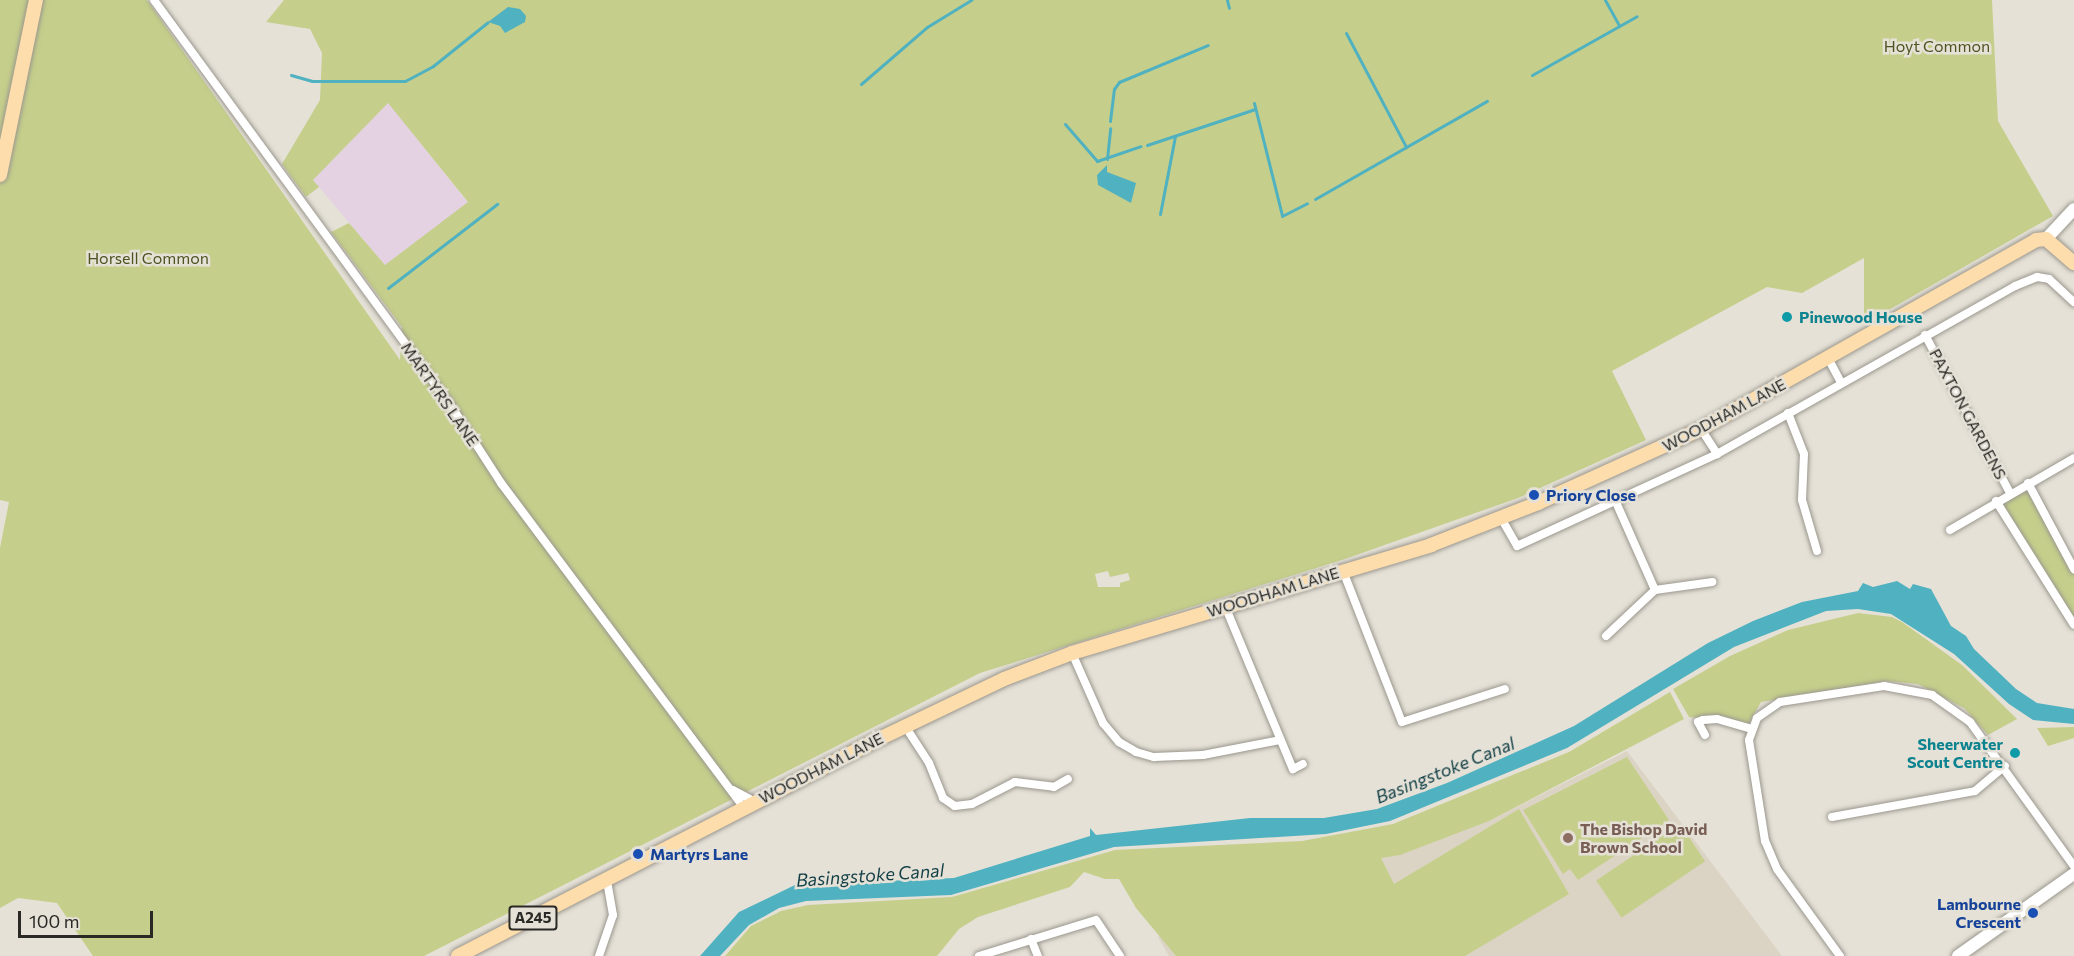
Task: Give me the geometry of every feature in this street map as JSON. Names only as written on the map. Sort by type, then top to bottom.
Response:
[{"type":"main road","points":[[0,175],[36,0]]},
{"type":"main road","points":[[2046,239],[2074,263]]},
{"type":"main road","name":"WOODHAM LANE","points":[[458,956],[905,726],[1004,679],[1072,653],[1431,545],[1501,518],[1701,429],[2026,246],[2046,239]]},
{"type":"street","name":"MARTYRS LANE","points":[[154,0],[448,401],[501,483],[727,787],[750,805]]},
{"type":"street","name":"WOODHAM LANE","points":[[2046,239],[2074,209]]},
{"type":"street","name":"PAXTON GARDENS","points":[[1717,454],[1841,382],[2015,286],[2037,277],[2049,279],[2074,302]]},
{"type":"street","name":"PAXTON GARDENS","points":[[1925,335],[2010,493]]},
{"type":"street","points":[[1828,358],[1841,382]]},
{"type":"street","points":[[1788,413],[1803,454],[1803,500],[1817,551]]},
{"type":"street","points":[[1501,518],[1517,546],[1717,454],[1701,429]]},
{"type":"street","name":"PAXTON GARDENS","points":[[1950,530],[1996,501],[2074,458]]},
{"type":"street","name":"PAXTON GARDENS","points":[[2028,483],[2074,569]]},
{"type":"street","points":[[1616,501],[1655,590]]},
{"type":"street","name":"PAXTON GARDENS","points":[[1996,501],[2074,625]]},
{"type":"street","points":[[1343,571],[1402,722],[1505,689]]},
{"type":"street","points":[[1606,636],[1655,590],[1712,582]]},
{"type":"street","points":[[1225,606],[1293,769],[1302,764]]},
{"type":"street","points":[[1072,653],[1103,723],[1119,742],[1136,752],[1154,757],[1203,755],[1280,740]]},
{"type":"street","points":[[1840,956],[1770,855],[1754,780],[1751,729],[1764,711],[1780,702],[1884,686],[1907,688],[1932,695],[1962,716],[2005,766],[2074,866]]},
{"type":"street","points":[[1705,735],[1698,722],[1703,720],[1717,719],[1751,729]]},
{"type":"street","points":[[905,726],[929,763],[943,798],[955,806],[972,804],[1015,782],[1054,786],[1068,779]]},
{"type":"street","points":[[1832,817],[1975,790],[2005,766]]},
{"type":"street","name":"MARTYRS LANE","points":[[727,787],[750,805]]},
{"type":"street","points":[[1958,956],[2074,874]]},
{"type":"street","points":[[598,956],[613,915],[608,880]]},
{"type":"street","points":[[979,956],[1096,920],[1120,956]]},
{"type":"street","points":[[1031,939],[1038,956]]},
{"type":"shaded area","points":[[388,102],[468,203],[385,265],[313,180]]},
{"type":"shaded area","name":"The Bishop David Brown School","points":[[1627,751],[1782,956],[1169,956],[1158,937],[1225,902],[1489,821]]},
{"type":"green space","points":[[0,0],[147,0],[400,360],[402,327],[331,232],[349,223],[385,265],[468,202],[388,103],[313,180],[319,187],[306,197],[282,164],[320,100],[322,53],[310,29],[266,22],[284,0],[1992,0],[1998,121],[2053,216],[1864,324],[1864,258],[1802,293],[1767,287],[1612,371],[1646,440],[1518,498],[1345,559],[980,673],[424,956],[93,956],[57,903],[18,898],[0,908],[0,548],[9,502],[0,500]],"holes":[[[1108,571],[1110,577],[1128,573],[1130,580],[1120,583],[1120,587],[1098,587],[1095,574]]]},
{"type":"green space","points":[[2028,483],[2074,569],[2074,625],[1996,501]]},
{"type":"green space","points":[[1858,613],[1892,617],[1902,622],[1962,665],[2017,719],[1988,735],[1964,708],[1918,684],[1886,681],[1761,702],[1749,723],[1689,717],[1673,689],[1730,656],[1788,630]]},
{"type":"green space","points":[[1670,692],[1684,719],[1489,821],[1400,855],[1381,858],[1394,884],[1519,809],[1569,894],[1465,956],[1176,956],[1136,908],[1119,879],[1105,879],[1084,872],[1070,887],[978,917],[959,929],[937,956],[725,956],[751,926],[781,911],[808,905],[952,897],[1115,850],[1302,841],[1393,824],[1569,752]]},
{"type":"green space","points":[[2074,727],[2074,738],[2048,746],[2037,728]]},
{"type":"green space","points":[[1627,757],[1669,820],[1578,880],[1570,869],[1563,874],[1523,810]]},
{"type":"green space","points":[[1680,824],[1705,861],[1621,918],[1596,880]]},
{"type":"water","points":[[508,7],[520,9],[526,16],[525,22],[505,33],[500,26],[488,22]]},
{"type":"water","points":[[1107,165],[1107,172],[1136,183],[1131,203],[1098,185],[1097,175]]},
{"type":"water","name":"Basingstoke Canal","points":[[1897,581],[1910,589],[1913,584],[1931,589],[1951,626],[1966,636],[1974,649],[2016,689],[2037,703],[2074,709],[2074,724],[2033,720],[2009,704],[1954,654],[1891,614],[1858,609],[1826,611],[1734,647],[1567,748],[1390,821],[1326,834],[1114,847],[951,895],[806,901],[779,908],[749,925],[720,956],[700,956],[739,912],[795,885],[954,878],[1090,836],[1090,828],[1096,835],[1250,818],[1324,818],[1377,809],[1447,783],[1574,726],[1708,643],[1753,621],[1802,602],[1858,591],[1863,583],[1873,587]]},
{"type":"waterway","points":[[861,84],[927,27],[971,0]]},
{"type":"waterway","points":[[1227,0],[1229,8]]},
{"type":"waterway","points":[[1605,0],[1619,25]]},
{"type":"waterway","points":[[1532,75],[1637,16]]},
{"type":"waterway","points":[[291,75],[312,81],[405,81],[433,66],[488,22]]},
{"type":"waterway","points":[[1346,33],[1406,147]]},
{"type":"waterway","points":[[1110,121],[1114,89],[1119,82],[1208,45]]},
{"type":"waterway","points":[[1315,199],[1487,101]]},
{"type":"waterway","points":[[1254,103],[1282,215]]},
{"type":"waterway","points":[[1147,145],[1255,109]]},
{"type":"waterway","points":[[1065,124],[1097,161],[1141,146]]},
{"type":"waterway","points":[[1107,159],[1110,128]]},
{"type":"waterway","points":[[1160,214],[1175,136]]},
{"type":"waterway","points":[[1282,216],[1307,203]]},
{"type":"waterway","points":[[388,288],[497,204]]},
{"type":"place","name":"Pinewood House","points":[[1787,317]]},
{"type":"place","name":"Priory Close","points":[[1534,495]]},
{"type":"place","name":"Sheerwater Scout Centre","points":[[2015,753]]},
{"type":"place","name":"The Bishop David Brown School","points":[[1568,838]]},
{"type":"place","name":"Martyrs Lane","points":[[638,854]]},
{"type":"place","name":"Lambourne Crescent","points":[[2033,913]]},
{"type":"park label","name":"Hoyt Common","points":[[1937,46]]},
{"type":"park label","name":"Horsell Common","points":[[148,258]]}]
